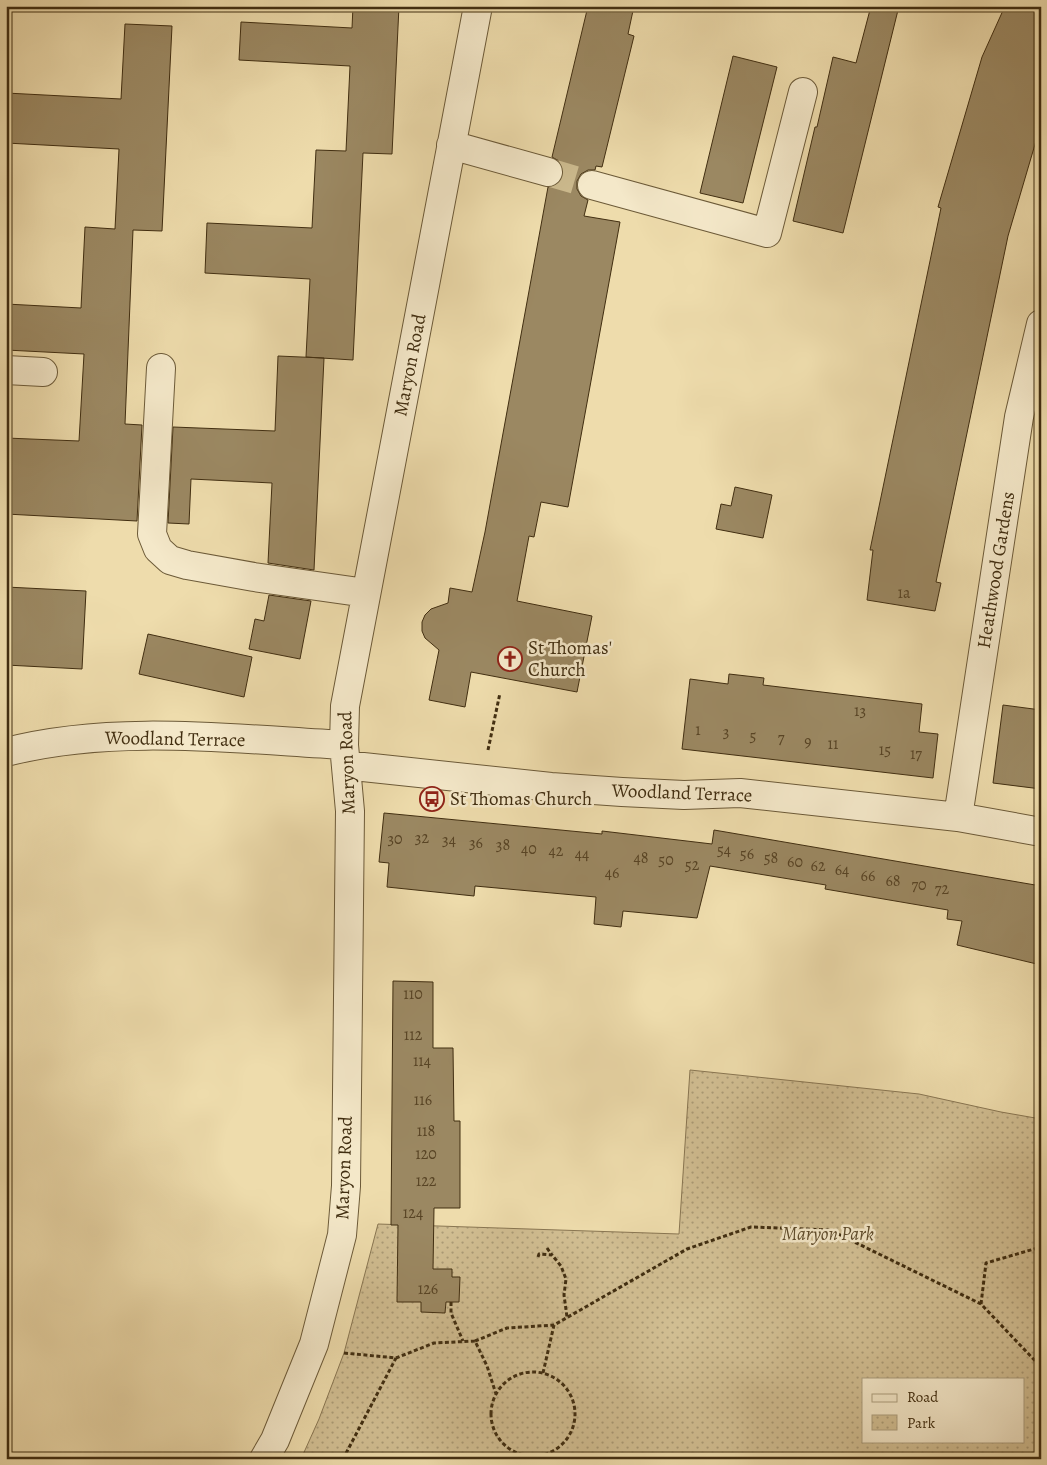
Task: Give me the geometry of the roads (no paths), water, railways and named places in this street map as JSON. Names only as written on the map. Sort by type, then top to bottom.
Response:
[{"type":"street","name":"Maryon Road","points":[[269,1449],[314,1344],[342,1228],[346,1186],[350,811],[345,756],[345,706],[478,6]]},
{"type":"street","points":[[592,185],[767,233],[803,92]]},
{"type":"street","points":[[451,145],[548,172]]},
{"type":"street","name":"Heathwood Gardens","points":[[958,817],[1019,417],[1041,324]]},
{"type":"street","points":[[161,368],[152,534],[158,549],[170,560],[187,565],[366,594]]},
{"type":"street","points":[[6,370],[43,372]]},
{"type":"street","name":"Woodland Terrace","points":[[6,752],[28,746],[83,739],[137,736],[189,737],[345,756],[363,768],[551,787],[622,792],[684,795],[740,793],[958,817],[1041,832]]},
{"type":"tunnel","points":[[548,172],[592,185]]},
{"type":"place","name":"St Thomas' Church","points":[[510,659]]},
{"type":"place","name":"St Thomas Church","points":[[432,799]]},
{"type":"park label","name":"Maryon Park","points":[[828,1234]]}]
